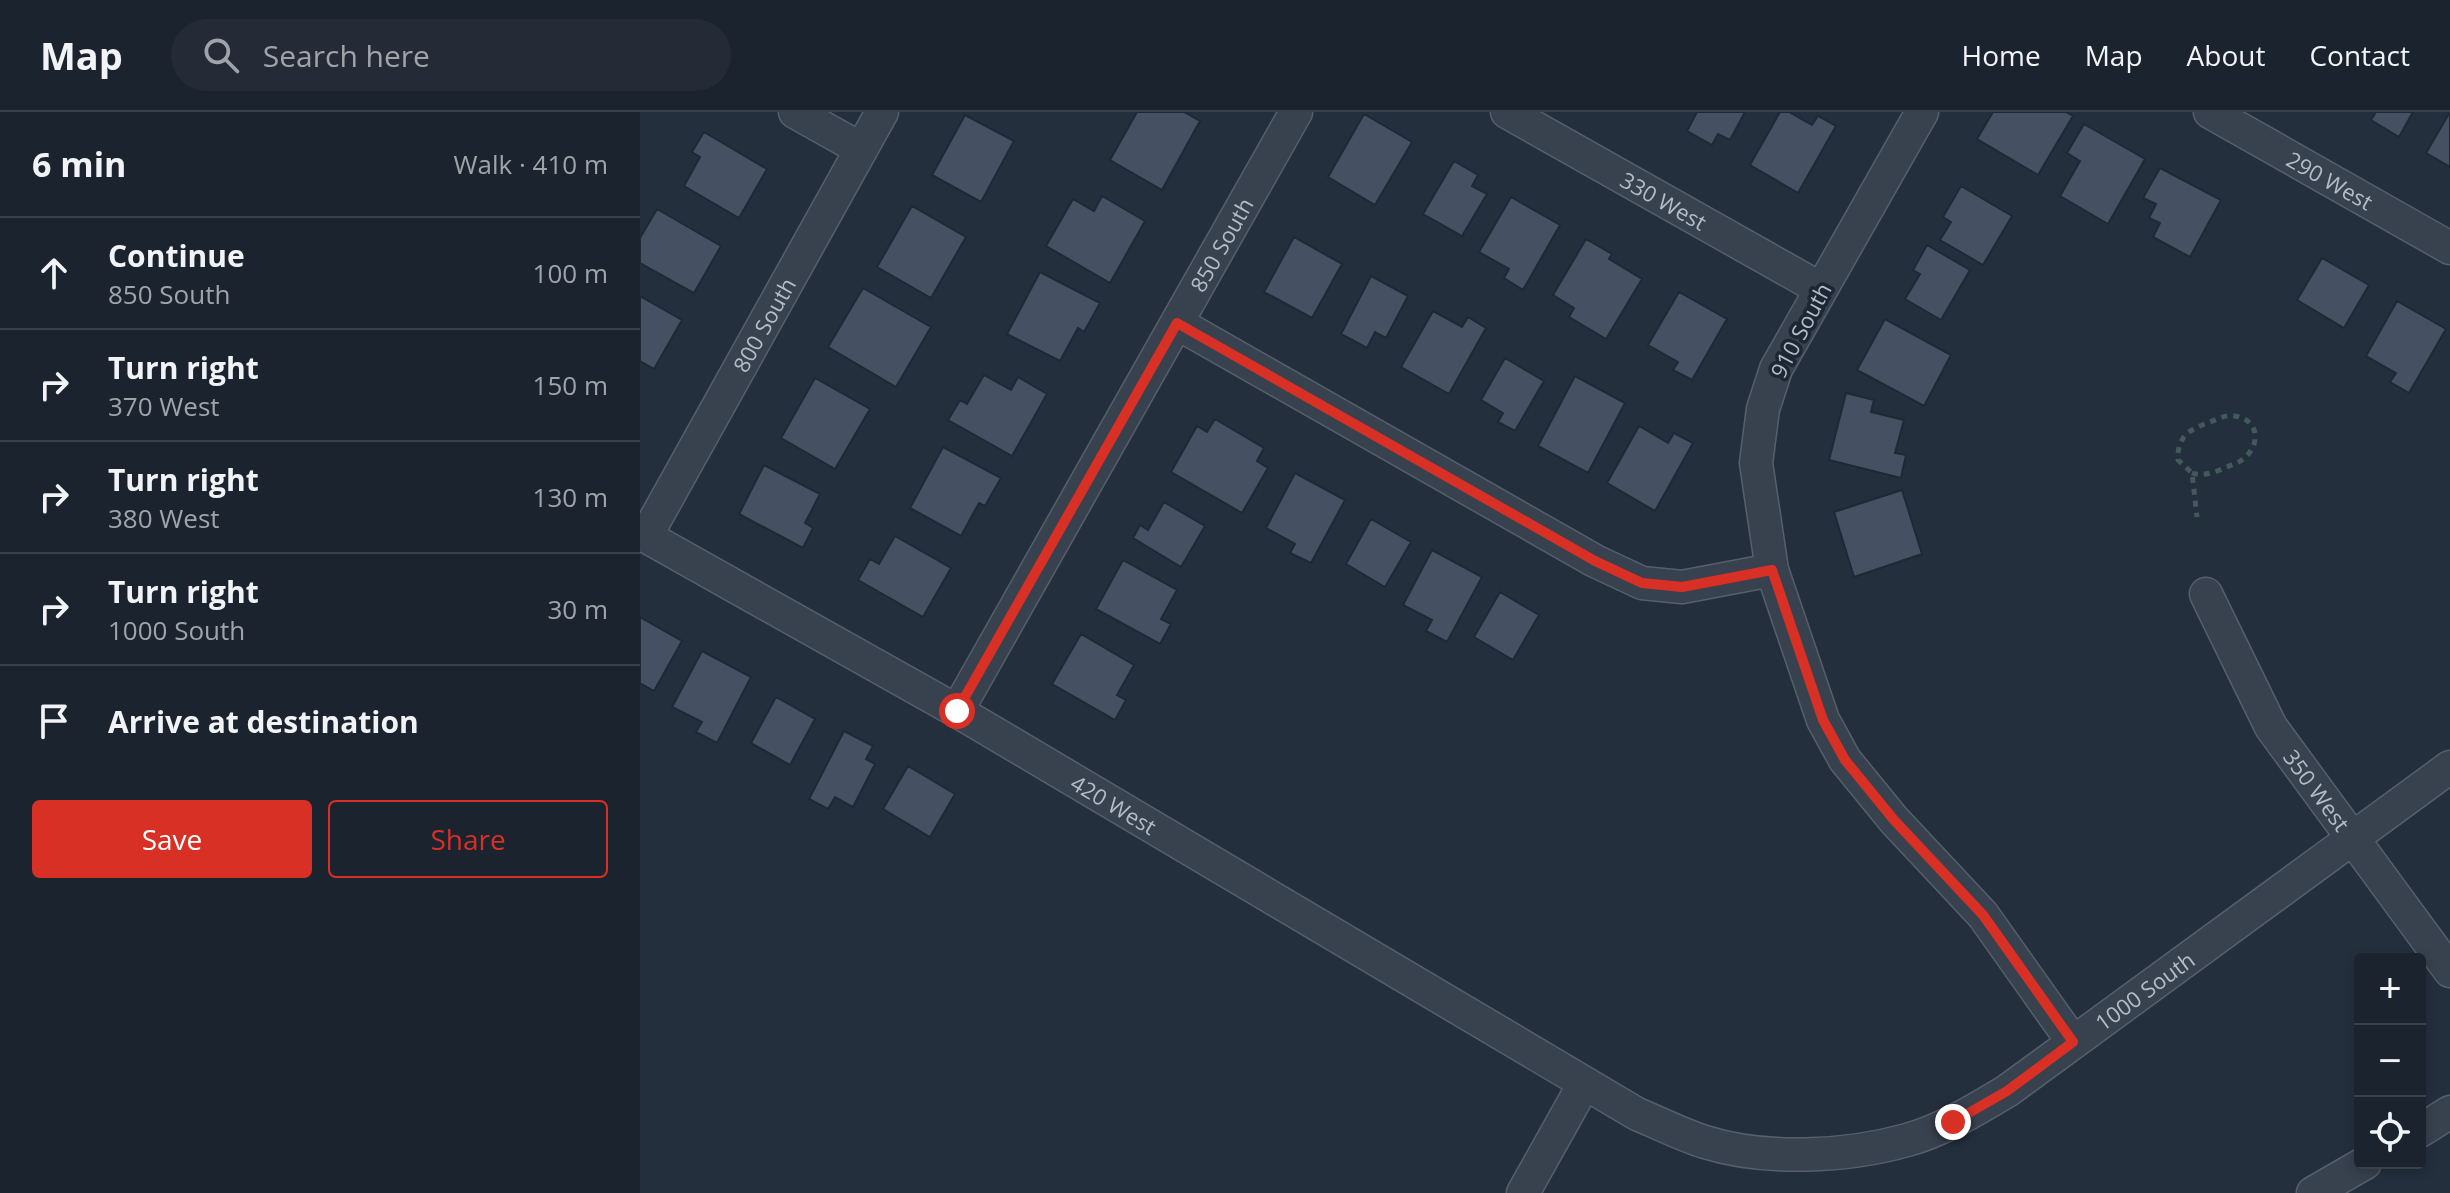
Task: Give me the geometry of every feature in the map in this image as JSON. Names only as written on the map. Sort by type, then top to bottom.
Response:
[{"type":"street","points":[[795,112],[861,149]]},
{"type":"street","name":"800 South","points":[[643,534],[882,112]]},
{"type":"street","name":"850 South","points":[[957,711],[1296,112]]},
{"type":"street","name":"330 West","points":[[1507,112],[1821,289]]},
{"type":"street","name":"910 South","points":[[1922,112],[1776,369],[1763,409],[1756,463],[1772,570],[1823,720],[1845,760],[1894,820],[1983,915],[2073,1042]]},
{"type":"street","name":"290 West","points":[[2210,112],[2450,248]]},
{"type":"street","points":[[1177,323],[1581,553],[1642,583],[1682,587],[1772,570]]},
{"type":"street","name":"420 West","points":[[643,534],[957,711],[1584,1084]]},
{"type":"street","name":"350 West","points":[[2206,594],[2271,727],[2450,971]]},
{"type":"street","name":"1000 South","points":[[1584,1084],[1637,1114],[1707,1142],[1776,1154],[1834,1153],[1907,1140],[1953,1122],[2007,1091],[2450,767]]},
{"type":"street","points":[[1523,1193],[1584,1084]]},
{"type":"street","points":[[2426,1127],[2450,1112]]},
{"type":"street","points":[[2313,1193],[2355,1169]]},
{"type":"path","points":[[2192,473],[2207,475],[2244,461],[2255,444],[2251,426],[2235,416],[2226,416],[2190,429],[2182,437],[2177,449],[2178,460],[2192,473],[2197,517]]},
{"type":"building","points":[[1137,112],[1184,112],[1200,121],[1162,190],[1110,160]]},
{"type":"building","points":[[1697,112],[1745,112],[1730,140],[1718,134],[1712,145],[1687,131]]},
{"type":"building","points":[[1780,112],[1789,112],[1812,125],[1818,116],[1836,126],[1798,193],[1750,165]]},
{"type":"building","points":[[1993,112],[2066,112],[2073,116],[2038,175],[1977,139]]},
{"type":"building","points":[[2376,112],[2413,112],[2399,137],[2371,120]]},
{"type":"building","points":[[2450,112],[2450,167],[2426,153]]},
{"type":"building","points":[[1364,114],[1412,142],[1375,205],[1328,177]]},
{"type":"building","points":[[965,115],[1014,141],[981,202],[932,175]]},
{"type":"building","points":[[2084,124],[2145,159],[2108,224],[2060,196],[2080,161],[2067,153]]},
{"type":"building","points":[[704,132],[767,169],[739,218],[684,186],[700,157],[692,152]]},
{"type":"building","points":[[1454,161],[1478,175],[1472,186],[1487,194],[1462,236],[1423,214]]},
{"type":"building","points":[[2160,168],[2221,200],[2190,257],[2153,237],[2160,223],[2149,218],[2156,204],[2143,198]]},
{"type":"building","points":[[1961,186],[2012,216],[1983,265],[1940,240],[1951,222],[1943,217]]},
{"type":"building","points":[[1102,196],[1145,221],[1110,283],[1046,246],[1073,199],[1094,211]]},
{"type":"building","points":[[1511,197],[1560,225],[1523,290],[1504,278],[1509,269],[1479,252]]},
{"type":"building","points":[[912,206],[966,237],[931,298],[877,267]]},
{"type":"building","points":[[657,209],[721,246],[694,293],[640,263],[640,238]]},
{"type":"building","points":[[1294,237],[1342,264],[1312,318],[1264,292]]},
{"type":"building","points":[[1586,239],[1612,254],[1609,259],[1642,279],[1606,339],[1569,317],[1574,308],[1553,295]]},
{"type":"building","points":[[1927,245],[1970,270],[1941,320],[1905,299],[1920,274],[1913,270]]},
{"type":"building","points":[[2322,258],[2369,285],[2344,328],[2297,300]]},
{"type":"building","points":[[1040,272],[1100,303],[1084,332],[1078,328],[1060,361],[1007,334]]},
{"type":"building","points":[[1371,276],[1408,296],[1386,338],[1375,332],[1367,348],[1341,334]]},
{"type":"building","points":[[863,288],[931,327],[896,387],[828,347]]},
{"type":"building","points":[[1679,292],[1727,319],[1692,380],[1673,370],[1678,362],[1648,345]]},
{"type":"building","points":[[640,296],[682,320],[654,369],[640,361]]},
{"type":"building","points":[[2397,301],[2446,329],[2409,393],[2390,382],[2396,373],[2366,356]]},
{"type":"building","points":[[1433,311],[1462,327],[1468,317],[1486,328],[1449,394],[1401,367]]},
{"type":"building","points":[[1885,319],[1951,355],[1924,406],[1857,370]]},
{"type":"building","points":[[1505,358],[1544,381],[1515,431],[1498,422],[1503,413],[1481,400]]},
{"type":"building","points":[[984,375],[1011,390],[1018,377],[1047,394],[1012,456],[948,420],[960,400],[967,404]]},
{"type":"building","points":[[1575,376],[1625,403],[1588,473],[1538,446]]},
{"type":"building","points":[[815,378],[870,409],[835,469],[781,438]]},
{"type":"building","points":[[1846,393],[1874,400],[1871,412],[1904,420],[1895,453],[1906,455],[1901,478],[1829,460]]},
{"type":"building","points":[[1215,419],[1264,448],[1257,461],[1268,468],[1242,513],[1171,472],[1197,426],[1207,432]]},
{"type":"building","points":[[1639,426],[1668,443],[1674,433],[1693,443],[1655,511],[1607,483]]},
{"type":"building","points":[[943,447],[1001,478],[985,506],[979,503],[961,536],[910,508]]},
{"type":"building","points":[[764,465],[820,494],[805,523],[813,528],[803,548],[739,514]]},
{"type":"building","points":[[1295,473],[1345,500],[1311,563],[1290,553],[1295,544],[1266,528]]},
{"type":"building","points":[[1902,490],[1922,554],[1854,577],[1834,512]]},
{"type":"building","points":[[1164,502],[1205,526],[1181,567],[1133,538],[1140,525],[1148,530]]},
{"type":"building","points":[[1371,519],[1411,542],[1385,587],[1346,564]]},
{"type":"building","points":[[895,536],[951,568],[923,617],[858,580],[870,559],[879,564]]},
{"type":"building","points":[[1432,550],[1482,577],[1447,642],[1426,631],[1432,620],[1403,605]]},
{"type":"building","points":[[1123,560],[1177,590],[1161,619],[1171,624],[1160,644],[1096,609]]},
{"type":"building","points":[[1500,592],[1539,615],[1513,660],[1474,637]]},
{"type":"building","points":[[640,617],[682,641],[654,691],[640,683]]},
{"type":"building","points":[[1081,634],[1134,665],[1117,695],[1126,700],[1115,720],[1052,684]]},
{"type":"building","points":[[702,651],[751,677],[717,743],[696,732],[702,722],[672,707]]},
{"type":"building","points":[[776,697],[815,719],[790,765],[751,743]]},
{"type":"building","points":[[844,731],[873,746],[866,759],[875,764],[853,807],[835,797],[828,809],[809,799]]},
{"type":"building","points":[[908,766],[955,794],[930,837],[883,809]]},
{"type":"route","points":[[957,711],[1177,323],[1595,561],[1642,583],[1682,587],[1772,570],[1823,720],[1845,760],[1894,820],[1983,915],[2073,1042],[2007,1091],[1953,1122]]}]
